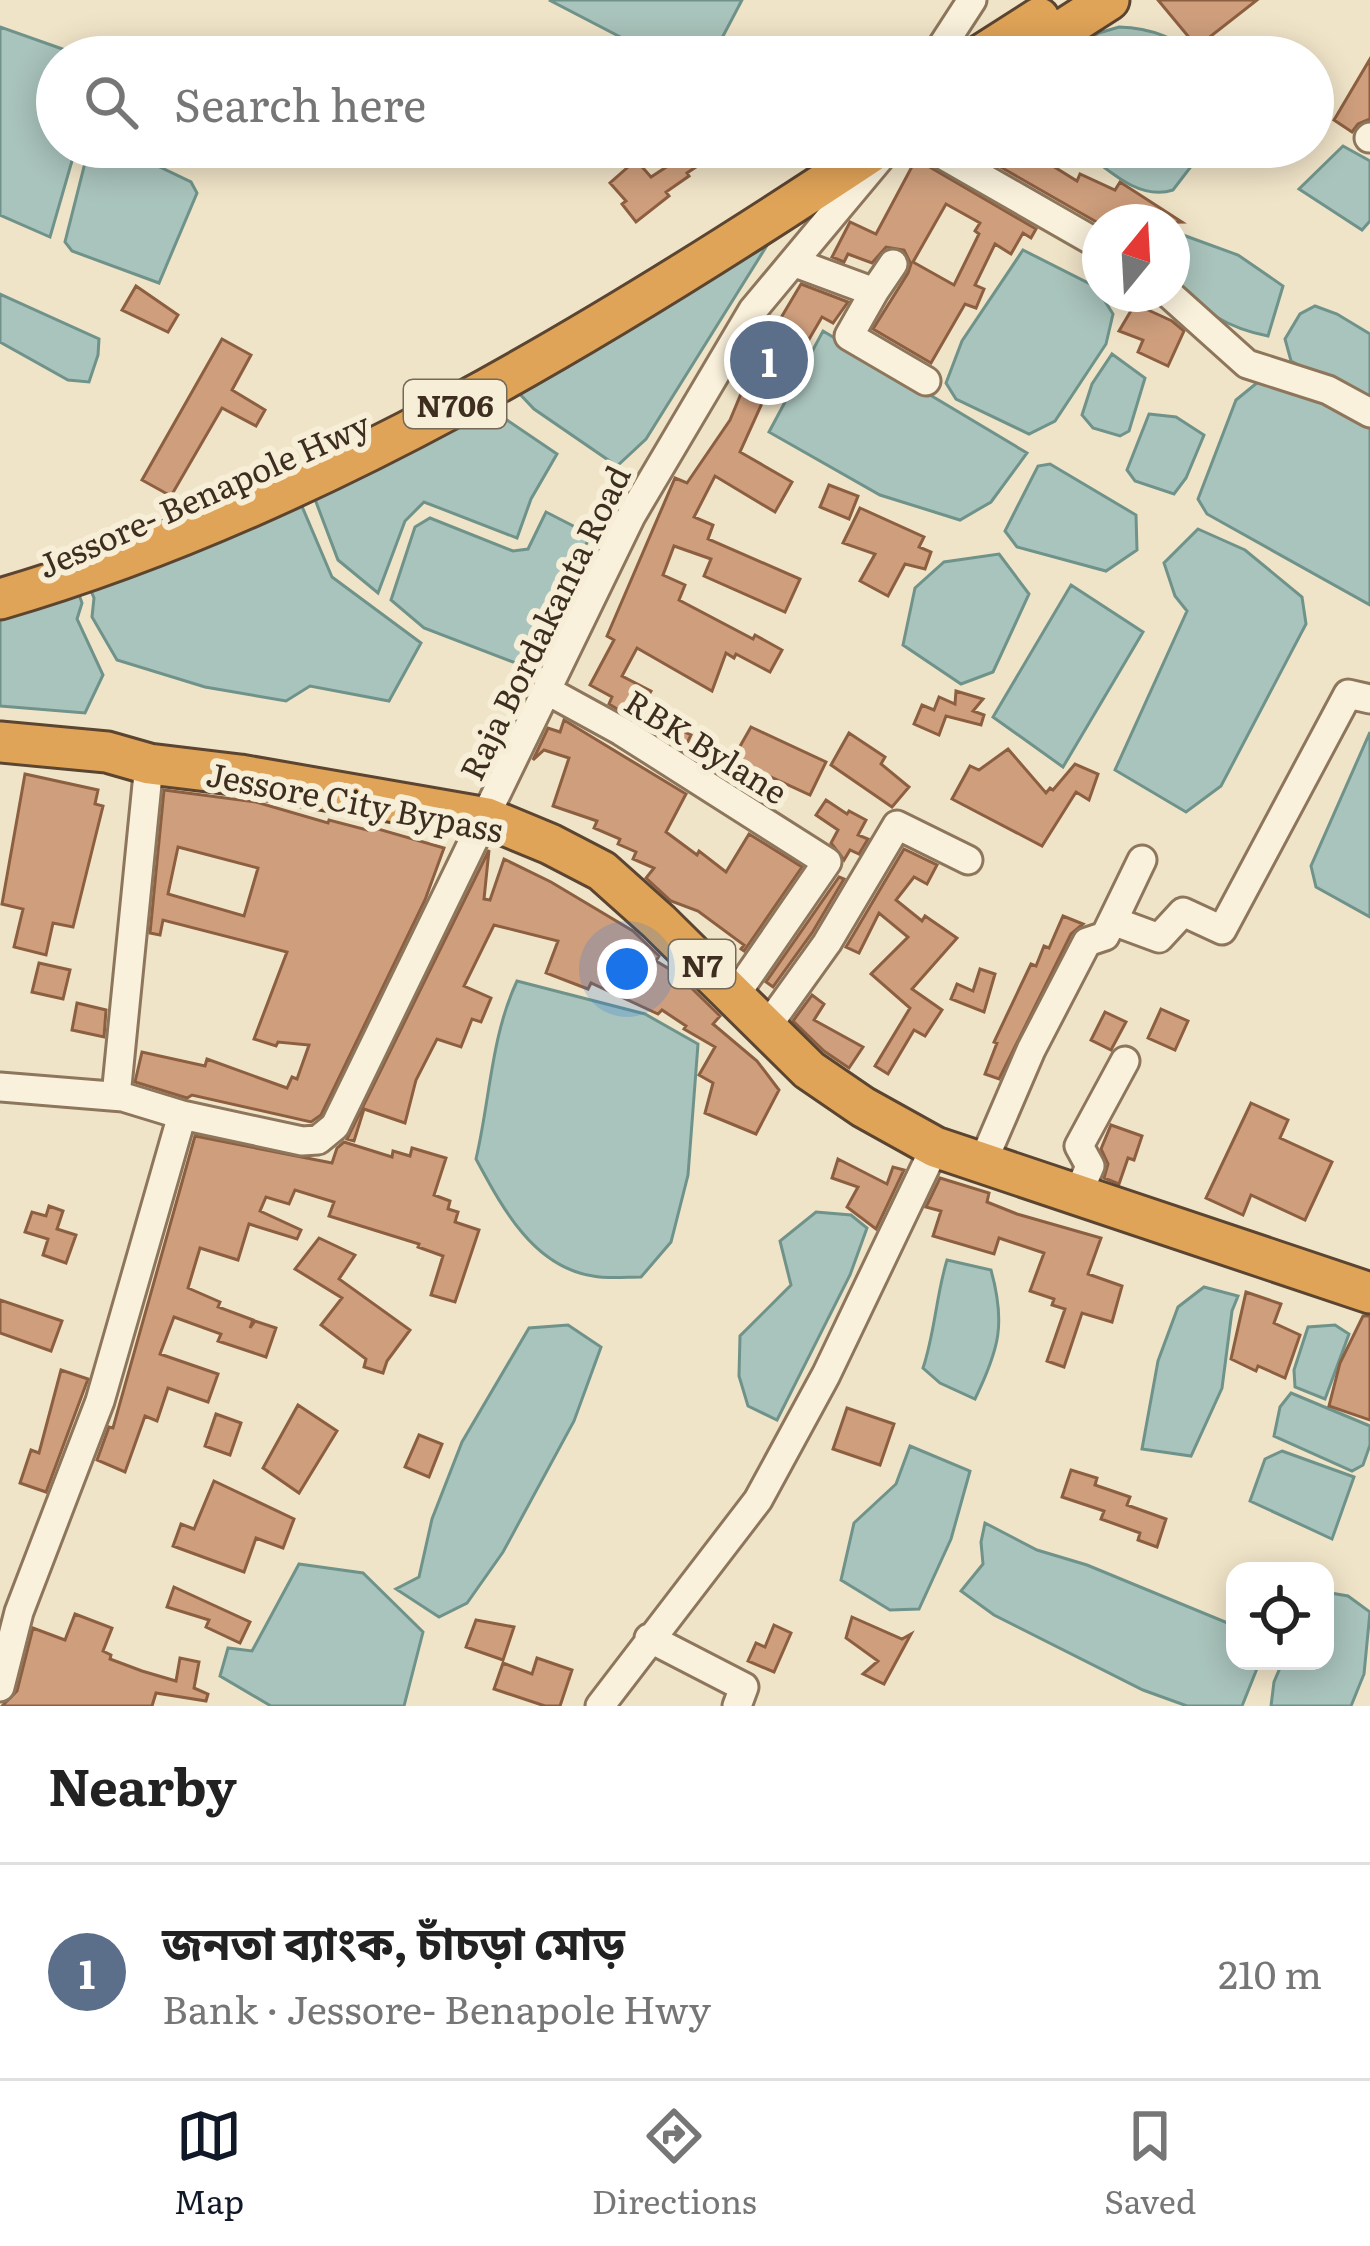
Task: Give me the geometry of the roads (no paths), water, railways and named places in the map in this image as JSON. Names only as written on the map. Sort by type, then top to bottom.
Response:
[{"type":"highway","points":[[1011,36],[1067,0]]},
{"type":"highway","points":[[1053,36],[1109,0]]},
{"type":"highway","name":"Jessore- Benapole Hwy","points":[[0,580],[243,483],[457,378],[682,247],[805,168]]},
{"type":"highway","name":"Jessore- Benapole Hwy","points":[[0,599],[94,572],[221,520],[360,453],[637,302],[845,168]]},
{"type":"highway","name":"Jessore City Bypass","points":[[1,749],[107,752],[149,764],[487,818],[602,871],[809,1070],[935,1148],[1370,1293]]},
{"type":"street","points":[[949,36],[972,0]]},
{"type":"street","name":"Raja Bordakanta Road","points":[[0,1087],[116,1096],[302,1142],[318,1140],[335,1126],[631,517],[753,310],[871,168]]},
{"type":"street","points":[[965,168],[1082,235]]},
{"type":"street","points":[[793,262],[874,292]]},
{"type":"street","points":[[893,264],[849,336],[926,381]]},
{"type":"street","points":[[1189,312],[1247,364],[1328,390],[1370,413]]},
{"type":"street","name":"RBK Bylane","points":[[548,691],[621,731],[862,885]]},
{"type":"street","points":[[982,1164],[1031,1050],[1087,942],[1105,936],[1142,860],[1113,921],[1159,938],[1183,912],[1222,930],[1348,694],[1370,699]]},
{"type":"street","points":[[116,1096],[149,764]]},
{"type":"street","points":[[766,1028],[827,943],[897,826],[968,860]]},
{"type":"street","points":[[734,997],[827,862]]},
{"type":"street","points":[[1077,1196],[1090,1166],[1079,1146],[1125,1061]]},
{"type":"street","points":[[0,1687],[19,1612],[100,1401],[182,1115]]},
{"type":"street","points":[[600,1706],[758,1500],[826,1375],[935,1148]]},
{"type":"street","points":[[649,1638],[744,1687],[737,1706]]},
{"type":"water","points":[[549,0],[742,0],[723,36],[618,36]]},
{"type":"water","points":[[0,27],[36,40],[36,168],[70,168],[50,237],[0,215]]},
{"type":"water","points":[[1119,27],[1163,36],[1094,36]]},
{"type":"water","points":[[1343,146],[1370,161],[1370,221],[1362,230],[1299,189],[1320,168],[1334,168],[1334,155]]},
{"type":"water","points":[[84,168],[162,168],[191,182],[197,193],[159,283],[72,251],[65,242]]},
{"type":"water","points":[[1106,168],[1190,168],[1173,190],[1147,191]]},
{"type":"water","points":[[776,231],[646,439],[617,466],[534,409],[516,390]]},
{"type":"water","points":[[1190,238],[1238,255],[1283,286],[1268,336],[1240,328],[1190,298]]},
{"type":"water","points":[[1023,250],[1082,280],[1082,312],[1113,314],[1106,344],[1055,421],[1029,434],[956,399],[946,383],[962,341]]},
{"type":"water","points":[[0,294],[99,339],[89,382],[68,380],[0,342]]},
{"type":"water","points":[[1315,306],[1370,334],[1370,395],[1351,393],[1291,361],[1285,339],[1300,314]]},
{"type":"water","points":[[823,331],[1027,453],[991,502],[960,520],[880,495],[769,432]]},
{"type":"water","points":[[1112,354],[1145,378],[1129,431],[1120,436],[1093,428],[1082,415],[1092,384]]},
{"type":"water","points":[[1269,373],[1370,420],[1370,605],[1207,514],[1198,499],[1236,400]]},
{"type":"water","points":[[487,396],[495,412],[557,454],[531,499],[517,538],[424,502],[405,521],[378,593],[338,560],[313,494]]},
{"type":"water","points":[[1149,414],[1176,417],[1204,435],[1174,494],[1135,481],[1127,470]]},
{"type":"water","points":[[1050,464],[1136,515],[1137,550],[1106,571],[1017,547],[1005,531],[1038,466]]},
{"type":"water","points":[[298,497],[332,577],[421,643],[389,701],[310,686],[286,701],[205,687],[117,660],[92,617],[94,598],[88,584]]},
{"type":"water","points":[[546,512],[589,539],[521,665],[424,628],[391,600],[415,527],[430,518],[513,551],[528,549]]},
{"type":"water","points":[[1198,529],[1245,550],[1302,597],[1306,624],[1221,786],[1186,812],[1115,770],[1187,611],[1175,596],[1164,563]]},
{"type":"water","points":[[999,554],[1029,594],[993,672],[961,684],[903,645],[915,588],[944,562]]},
{"type":"water","points":[[1071,585],[1143,632],[1063,767],[993,717]]},
{"type":"water","points":[[77,589],[82,603],[77,619],[103,675],[85,713],[0,706],[0,616]]},
{"type":"water","points":[[1370,732],[1370,917],[1316,887],[1311,866]]},
{"type":"water","points":[[517,981],[645,1014],[698,1044],[688,1175],[671,1242],[641,1277],[593,1276],[553,1261],[522,1232],[476,1159],[496,1046]]},
{"type":"water","points":[[816,1212],[851,1215],[867,1228],[850,1275],[777,1420],[748,1406],[739,1376],[740,1336],[791,1285],[780,1241]]},
{"type":"water","points":[[947,1260],[991,1270],[996,1289],[998,1336],[975,1399],[940,1383],[923,1368]]},
{"type":"water","points":[[1204,1287],[1238,1296],[1222,1388],[1191,1456],[1142,1449],[1158,1361],[1178,1307]]},
{"type":"water","points":[[568,1325],[601,1347],[574,1421],[503,1552],[467,1603],[439,1617],[396,1589],[419,1577],[432,1519],[462,1442],[529,1328]]},
{"type":"water","points":[[1335,1325],[1349,1334],[1325,1399],[1295,1387],[1294,1370],[1308,1327]]},
{"type":"water","points":[[1291,1393],[1370,1426],[1363,1465],[1352,1471],[1274,1436],[1280,1407]]},
{"type":"water","points":[[910,1446],[970,1471],[951,1539],[919,1609],[890,1610],[841,1580],[854,1523],[896,1484]]},
{"type":"water","points":[[1282,1451],[1354,1477],[1332,1539],[1250,1501],[1265,1459]]},
{"type":"water","points":[[985,1523],[1037,1550],[1087,1565],[1226,1622],[1226,1670],[1256,1670],[1242,1706],[1187,1706],[1143,1690],[994,1615],[961,1591],[983,1564]]},
{"type":"water","points":[[299,1564],[363,1573],[423,1632],[404,1706],[271,1706],[220,1676],[228,1648],[252,1651]]},
{"type":"water","points":[[1334,1594],[1348,1596],[1370,1612],[1364,1674],[1351,1706],[1271,1706],[1279,1670],[1334,1670]]},
{"type":"place","name":"জনতা ব্যাংক, চাঁচড়া মোড়","points":[[769,360]]}]
